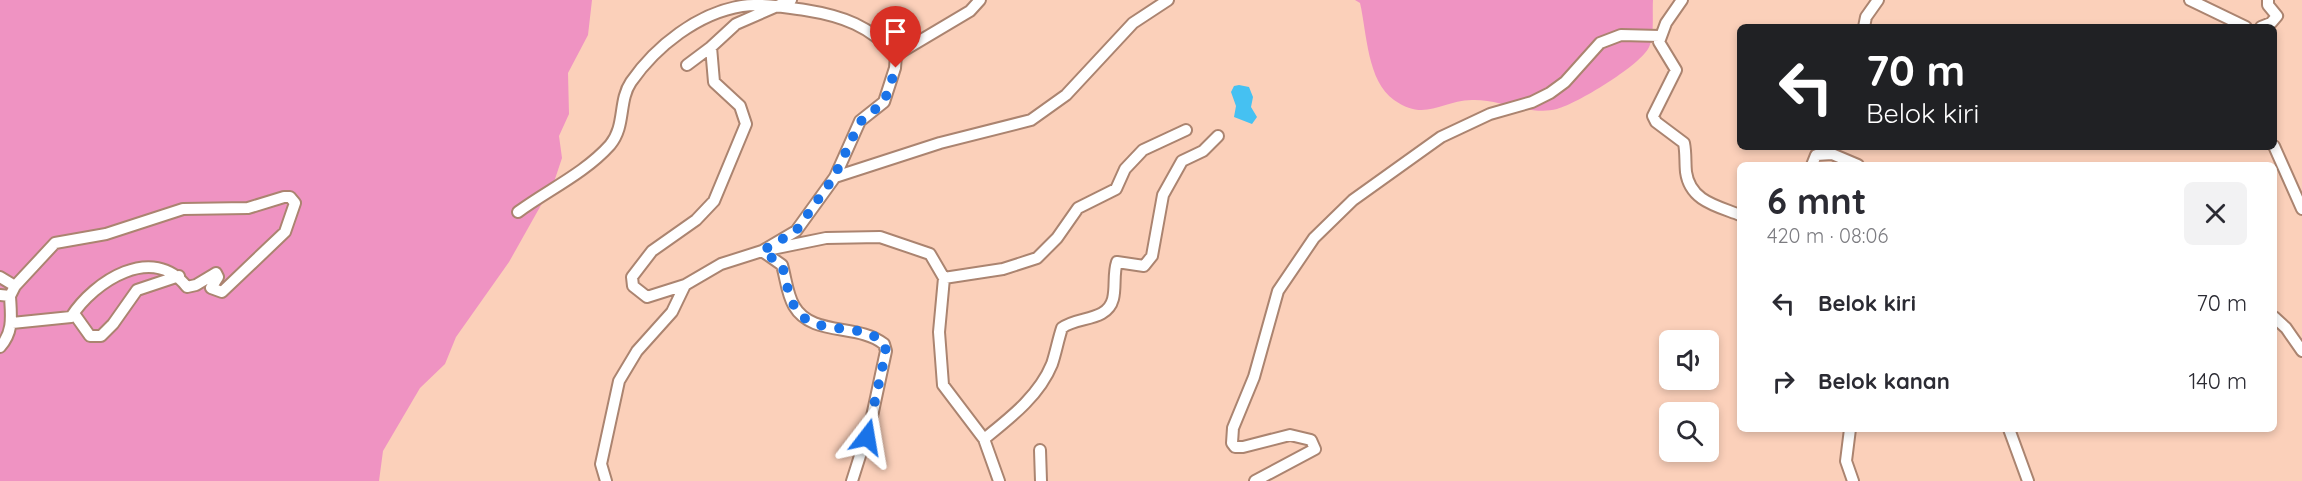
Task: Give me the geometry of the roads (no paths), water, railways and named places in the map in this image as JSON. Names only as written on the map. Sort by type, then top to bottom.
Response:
[{"type":"street","points":[[687,65],[736,24],[791,0]]},
{"type":"street","points":[[896,55],[970,11],[980,0]]},
{"type":"street","points":[[834,177],[940,143],[1031,120],[1066,95],[1133,23],[1168,0]]},
{"type":"street","points":[[1682,0],[1670,14],[1660,36],[1660,46],[1676,70],[1653,116],[1656,122],[1684,143],[1687,180],[1692,194],[1698,199],[1737,214]]},
{"type":"street","points":[[1865,24],[1866,17],[1878,0]]},
{"type":"street","points":[[2190,0],[2240,24]]},
{"type":"street","points":[[2268,0],[2268,5],[2277,16],[2268,24]]},
{"type":"street","points":[[518,212],[585,167],[609,146],[623,124],[625,98],[630,83],[678,37],[700,22],[733,8],[777,6],[850,20],[875,31],[896,55],[896,68],[884,102],[860,122],[834,177],[796,231],[762,251]]},
{"type":"street","points":[[1255,481],[1315,449],[1311,440],[1299,436],[1273,437],[1244,448],[1238,448],[1232,443],[1233,428],[1254,377],[1278,291],[1314,238],[1353,200],[1423,147],[1490,114],[1532,102],[1550,93],[1565,82],[1600,43],[1621,35],[1660,36]]},
{"type":"street","points":[[711,47],[714,82],[740,106],[746,124],[743,136],[714,201],[696,220],[652,251],[632,277],[633,286],[647,297],[686,285],[721,264],[762,251],[826,238],[880,237],[930,254],[944,278],[939,332],[943,385],[984,439],[999,481]]},
{"type":"street","points":[[944,278],[1003,269],[1037,258],[1057,238],[1078,208],[1116,189],[1125,169],[1143,150],[1186,130]]},
{"type":"street","points":[[984,439],[1022,409],[1040,385],[1051,368],[1058,340],[1066,324],[1075,319],[1101,316],[1108,309],[1114,294],[1117,262],[1124,261],[1144,266],[1148,262],[1163,195],[1182,161],[1203,151],[1218,136]]},
{"type":"street","points":[[2276,150],[2302,209]]},
{"type":"street","points":[[1815,156],[1832,154],[1851,162]]},
{"type":"street","points":[[8,292],[55,243],[106,234],[183,209],[248,208],[284,197],[290,197],[295,203],[285,232],[226,290],[219,292],[212,290],[211,285],[218,277],[216,273],[187,287],[178,276],[159,268],[147,268],[124,274],[94,290],[71,317]]},
{"type":"street","points":[[762,251],[782,265],[791,299],[797,311],[804,316],[840,329],[870,334],[884,344],[886,351],[871,421],[852,481]]},
{"type":"street","points":[[12,323],[75,315],[90,336],[101,336],[114,325],[126,301],[140,288],[178,276]]},
{"type":"street","points":[[0,277],[8,292],[12,323],[8,339],[0,347]]},
{"type":"street","points":[[606,481],[601,464],[619,381],[637,351],[672,312],[686,285]]},
{"type":"street","points":[[2277,320],[2286,328],[2302,351]]},
{"type":"street","points":[[1850,432],[1846,461],[1852,481]]},
{"type":"street","points":[[2009,432],[2028,481]]},
{"type":"street","points":[[1040,450],[1041,481]]},
{"type":"water","points":[[1234,86],[1249,87],[1253,97],[1251,107],[1257,117],[1252,124],[1234,117],[1236,106],[1231,92]]}]
